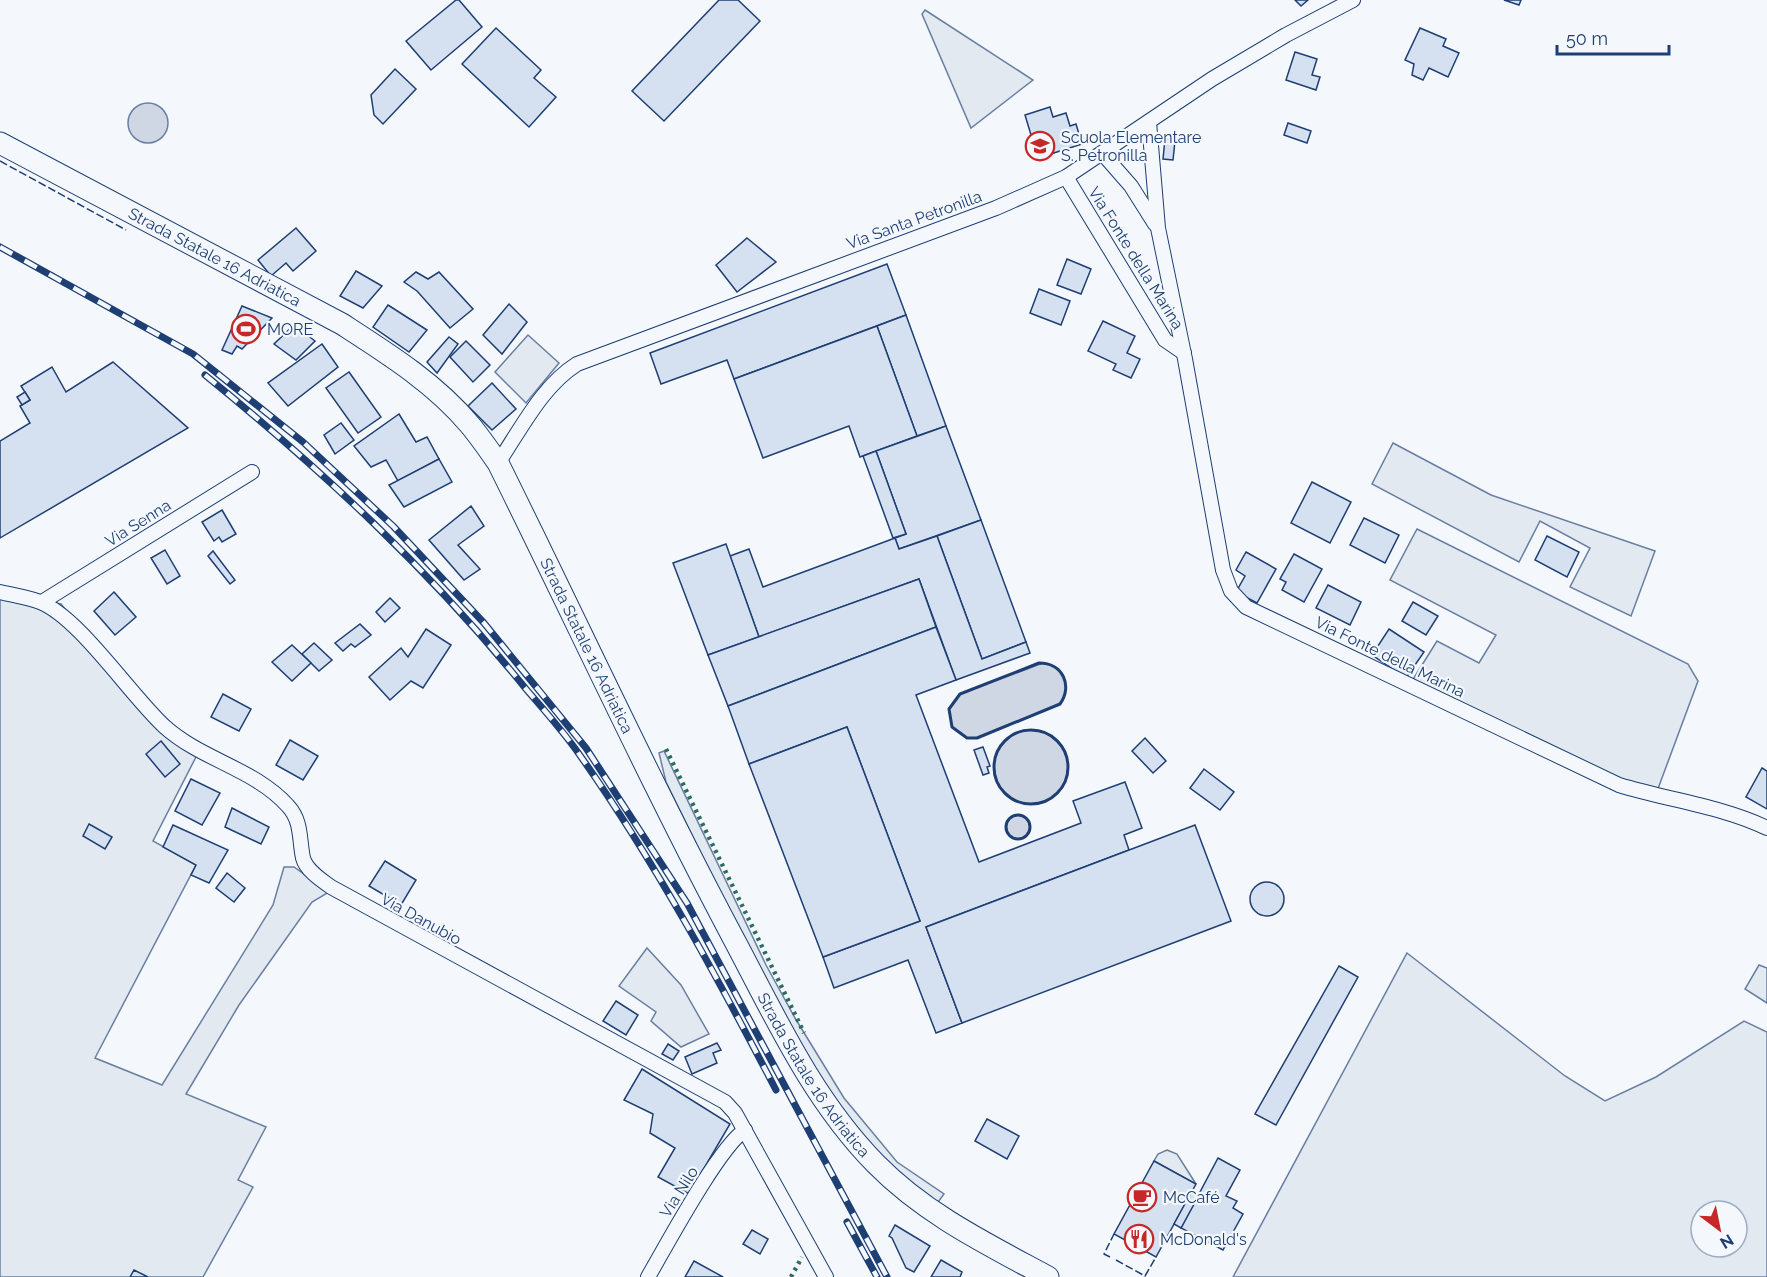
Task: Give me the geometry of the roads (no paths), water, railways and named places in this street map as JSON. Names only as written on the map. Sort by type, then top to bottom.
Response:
[{"type":"main road","name":"Strada Statale 16 Adriatica","points":[[0,143],[134,216],[292,295],[393,357],[432,387],[468,422],[498,463],[708,892],[819,1093],[856,1142],[908,1193],[956,1227],[1048,1277]]},
{"type":"street","name":"Via Santa Petronilla","points":[[498,463],[549,389],[562,374],[577,364],[996,208],[1066,177],[1286,35],[1353,0]]},
{"type":"street","name":"Via Fonte della Marina","points":[[1149,122],[1158,228],[1184,353],[1223,570],[1232,591],[1246,607],[1619,785],[1665,799],[1743,816],[1767,828]]},
{"type":"street","name":"Via Fonte della Marina","points":[[1102,154],[1131,186],[1158,228]]},
{"type":"street","name":"Via Fonte della Marina","points":[[1066,177],[1165,340],[1184,353]]},
{"type":"street","name":"Via Senna","points":[[42,603],[252,472]]},
{"type":"street","name":"Via Danubio","points":[[0,592],[42,603],[74,626],[166,728],[196,749],[257,781],[288,805],[298,824],[303,859],[317,877],[386,918],[717,1097],[735,1113],[826,1277]]},
{"type":"street","name":"Via Nilo","points":[[648,1277],[715,1167],[738,1134],[745,1130]]},
{"type":"railway","points":[[0,247],[193,354],[303,442],[393,526],[484,623],[586,748],[687,903],[887,1277]]},
{"type":"railway","points":[[205,375],[249,411],[374,523],[452,603],[560,729],[607,794],[633,835],[707,961],[776,1090]]},
{"type":"railway","points":[[847,1222],[877,1277]]},
{"type":"place","name":"Scuola Elementare S. Petronilla","points":[[1040,146]]},
{"type":"place","name":"MORE","points":[[246,329]]},
{"type":"place","name":"McCafé","points":[[1142,1197]]},
{"type":"place","name":"McDonald's","points":[[1139,1239]]}]
